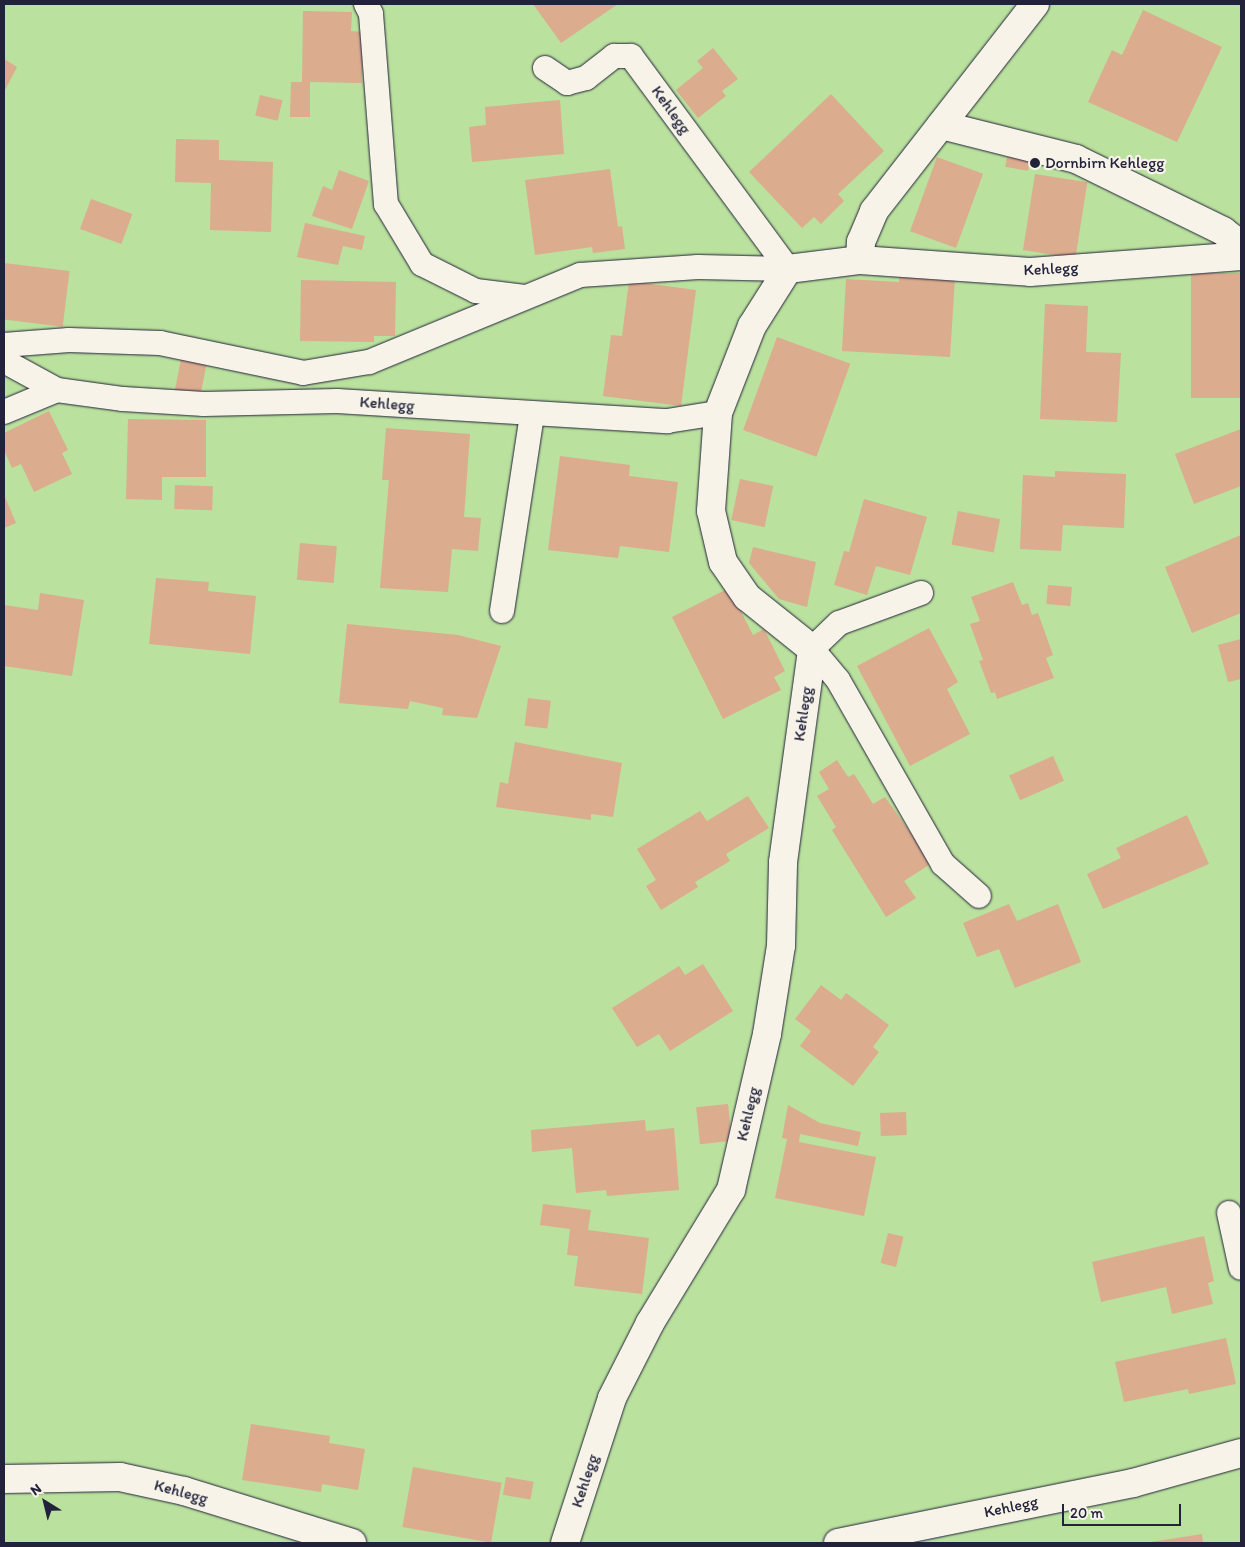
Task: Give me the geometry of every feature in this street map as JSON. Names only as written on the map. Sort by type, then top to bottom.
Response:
[{"type":"street","points":[[860,260],[860,242],[874,212],[1035,4]]},
{"type":"street","name":"Kehlegg","points":[[565,1543],[612,1398],[650,1323],[731,1190],[767,1034],[781,946],[783,862],[812,649],[747,596],[723,562],[711,511],[718,413],[752,326],[788,269],[860,260],[1030,272],[1241,254],[1237,242],[1223,231],[1076,159],[941,125]]},
{"type":"street","name":"Kehlegg","points":[[838,1543],[1133,1483],[1241,1453]]},
{"type":"street","name":"Kehlegg","points":[[4,1479],[120,1477],[184,1491],[352,1543]]},
{"type":"lane","points":[[366,4],[371,14],[386,204],[422,264],[476,290],[526,297]]},
{"type":"lane","name":"Kehlegg","points":[[545,68],[567,83],[586,78],[614,56],[632,56],[788,269]]},
{"type":"lane","name":"Kehlegg","points":[[4,345],[69,340],[160,343],[303,373],[369,362],[580,275],[698,267],[788,269]]},
{"type":"lane","name":"Kehlegg","points":[[4,361],[57,390],[123,399],[204,404],[337,401],[667,421],[718,413]]},
{"type":"lane","points":[[4,412],[57,390]]},
{"type":"lane","points":[[502,611],[532,414]]},
{"type":"lane","points":[[812,649],[839,624],[921,593]]},
{"type":"lane","name":"Kehlegg","points":[[812,649],[838,680],[943,864],[979,896]]},
{"type":"lane","points":[[1229,1213],[1241,1268]]},
{"type":"green space","points":[[4,4],[1241,4],[1241,1543],[4,1543]]},
{"type":"building","points":[[533,4],[618,4],[561,43]]},
{"type":"building","points":[[1143,10],[1222,47],[1177,142],[1088,102],[1112,50],[1122,55]]},
{"type":"building","points":[[303,11],[352,12],[351,31],[363,32],[362,83],[310,82],[310,117],[290,117],[291,82],[302,82]]},
{"type":"building","points":[[713,48],[738,79],[722,91],[726,96],[698,118],[676,90],[703,68],[697,61]]},
{"type":"building","points":[[4,59],[17,67],[4,92]]},
{"type":"building","points":[[831,94],[884,151],[838,194],[844,201],[821,224],[814,217],[802,228],[749,172]]},
{"type":"building","points":[[260,95],[282,100],[278,121],[255,115]]},
{"type":"building","points":[[560,100],[564,154],[472,162],[469,127],[486,125],[485,107]]},
{"type":"building","points":[[176,139],[219,140],[219,160],[273,162],[271,232],[210,230],[211,183],[175,182]]},
{"type":"building","points":[[937,157],[983,174],[956,248],[910,231]]},
{"type":"building","points":[[1007,157],[1030,161],[1028,171],[1005,167]]},
{"type":"building","points":[[610,169],[618,227],[622,226],[625,249],[593,253],[592,247],[535,255],[525,180]]},
{"type":"building","points":[[339,170],[369,181],[352,229],[312,216],[323,186],[332,190]]},
{"type":"building","points":[[1035,174],[1087,182],[1075,258],[1023,250]]},
{"type":"building","points":[[91,199],[132,214],[121,244],[80,229]]},
{"type":"building","points":[[305,223],[365,236],[362,250],[343,246],[338,265],[297,257]]},
{"type":"building","points":[[4,263],[70,271],[63,327],[4,319]]},
{"type":"building","points":[[1191,273],[1241,273],[1241,398],[1191,398]]},
{"type":"building","points":[[899,274],[955,278],[950,357],[842,351],[846,279],[899,282]]},
{"type":"building","points":[[301,280],[396,282],[395,336],[374,336],[374,342],[300,341]]},
{"type":"building","points":[[629,281],[696,290],[681,406],[603,396],[611,335],[622,336]]},
{"type":"building","points":[[1045,304],[1088,306],[1086,352],[1121,353],[1117,422],[1040,419]]},
{"type":"building","points":[[777,337],[850,364],[816,457],[743,430]]},
{"type":"building","points":[[181,359],[207,364],[200,395],[175,390]]},
{"type":"building","points":[[49,411],[68,450],[62,453],[72,474],[34,492],[21,464],[12,468],[4,450],[4,433]]},
{"type":"building","points":[[128,419],[206,420],[206,477],[162,477],[162,500],[126,499]]},
{"type":"building","points":[[386,428],[470,434],[464,517],[481,518],[478,551],[452,549],[448,592],[380,588],[389,480],[382,480]]},
{"type":"building","points":[[1241,429],[1241,486],[1194,504],[1175,454]]},
{"type":"building","points":[[560,456],[630,465],[629,476],[678,482],[669,552],[620,546],[618,558],[548,550]]},
{"type":"building","points":[[1055,471],[1126,474],[1124,528],[1063,525],[1061,551],[1020,549],[1023,475],[1055,477]]},
{"type":"building","points":[[740,479],[773,486],[765,527],[731,520]]},
{"type":"building","points":[[175,485],[213,486],[212,510],[174,509]]},
{"type":"building","points":[[4,498],[16,523],[4,528]]},
{"type":"building","points":[[864,499],[927,517],[910,575],[876,566],[867,595],[834,585],[844,551],[849,552]]},
{"type":"building","points":[[958,511],[1000,519],[994,553],[952,544]]},
{"type":"building","points":[[1241,535],[1241,613],[1192,633],[1165,567]]},
{"type":"building","points":[[300,543],[337,546],[334,583],[297,580]]},
{"type":"building","points":[[753,547],[816,562],[807,607],[779,599],[749,563]]},
{"type":"building","points":[[156,578],[209,582],[208,591],[256,596],[250,654],[149,644]]},
{"type":"building","points":[[1013,582],[1022,605],[1028,603],[1032,615],[1038,613],[1053,655],[1046,658],[1054,678],[997,699],[995,692],[991,693],[979,661],[983,660],[970,624],[980,621],[971,597]]},
{"type":"building","points":[[1048,585],[1072,587],[1070,606],[1046,604]]},
{"type":"building","points":[[729,588],[753,635],[764,629],[785,671],[774,677],[781,690],[723,719],[672,617]]},
{"type":"building","points":[[40,593],[84,600],[72,676],[4,666],[4,605],[38,610]]},
{"type":"building","points":[[347,624],[458,635],[501,646],[477,718],[442,715],[443,708],[410,701],[408,709],[339,703]]},
{"type":"building","points":[[929,628],[958,682],[947,689],[970,734],[910,766],[857,666]]},
{"type":"building","points":[[1241,639],[1241,679],[1228,682],[1218,645]]},
{"type":"building","points":[[528,698],[551,701],[547,729],[525,726]]},
{"type":"building","points":[[515,742],[622,763],[613,817],[591,814],[591,820],[496,807],[500,782],[508,784]]},
{"type":"building","points":[[1053,756],[1064,781],[1020,800],[1009,776]]},
{"type":"building","points":[[837,760],[848,777],[854,774],[873,804],[885,797],[932,863],[904,881],[916,898],[886,917],[832,830],[836,827],[817,796],[829,789],[819,772]]},
{"type":"building","points":[[748,796],[769,828],[726,854],[730,861],[695,882],[698,887],[661,910],[646,886],[656,880],[637,849],[700,811],[707,821]]},
{"type":"building","points":[[1187,815],[1209,864],[1103,909],[1087,874],[1121,858],[1116,848]]},
{"type":"building","points":[[1009,904],[1017,921],[1058,904],[1081,962],[1015,988],[999,949],[977,957],[963,923]]},
{"type":"building","points":[[703,964],[733,1011],[670,1051],[659,1034],[637,1047],[612,1008],[679,966],[685,975]]},
{"type":"building","points":[[821,985],[841,1000],[846,993],[889,1025],[873,1047],[879,1052],[853,1086],[800,1046],[811,1031],[795,1019]]},
{"type":"building","points":[[728,1104],[732,1141],[700,1144],[696,1107]]},
{"type":"building","points":[[788,1105],[820,1123],[861,1132],[858,1146],[800,1134],[799,1142],[876,1157],[864,1216],[775,1198],[787,1139],[782,1138]]},
{"type":"building","points":[[906,1112],[907,1135],[881,1136],[880,1113]]},
{"type":"building","points":[[645,1120],[646,1131],[674,1128],[679,1190],[607,1196],[606,1190],[576,1193],[572,1148],[532,1152],[531,1130]]},
{"type":"building","points":[[543,1204],[591,1210],[588,1230],[649,1238],[642,1294],[574,1286],[578,1256],[567,1255],[570,1229],[540,1225]]},
{"type":"building","points":[[888,1233],[904,1237],[896,1267],[881,1263]]},
{"type":"building","points":[[1204,1236],[1214,1281],[1208,1283],[1213,1304],[1172,1314],[1166,1287],[1101,1302],[1092,1262]]},
{"type":"building","points":[[1226,1338],[1236,1384],[1189,1394],[1188,1389],[1124,1402],[1115,1362]]},
{"type":"building","points":[[251,1424],[330,1436],[329,1443],[365,1449],[358,1490],[322,1484],[321,1492],[242,1480]]},
{"type":"building","points":[[413,1467],[502,1483],[491,1543],[402,1527]]},
{"type":"building","points":[[506,1477],[534,1482],[530,1500],[503,1495]]},
{"type":"building","points":[[1202,1534],[1203,1543],[1151,1543],[1151,1542]]},
{"type":"place","name":"Dornbirn Kehlegg","points":[[1035,163]]}]
